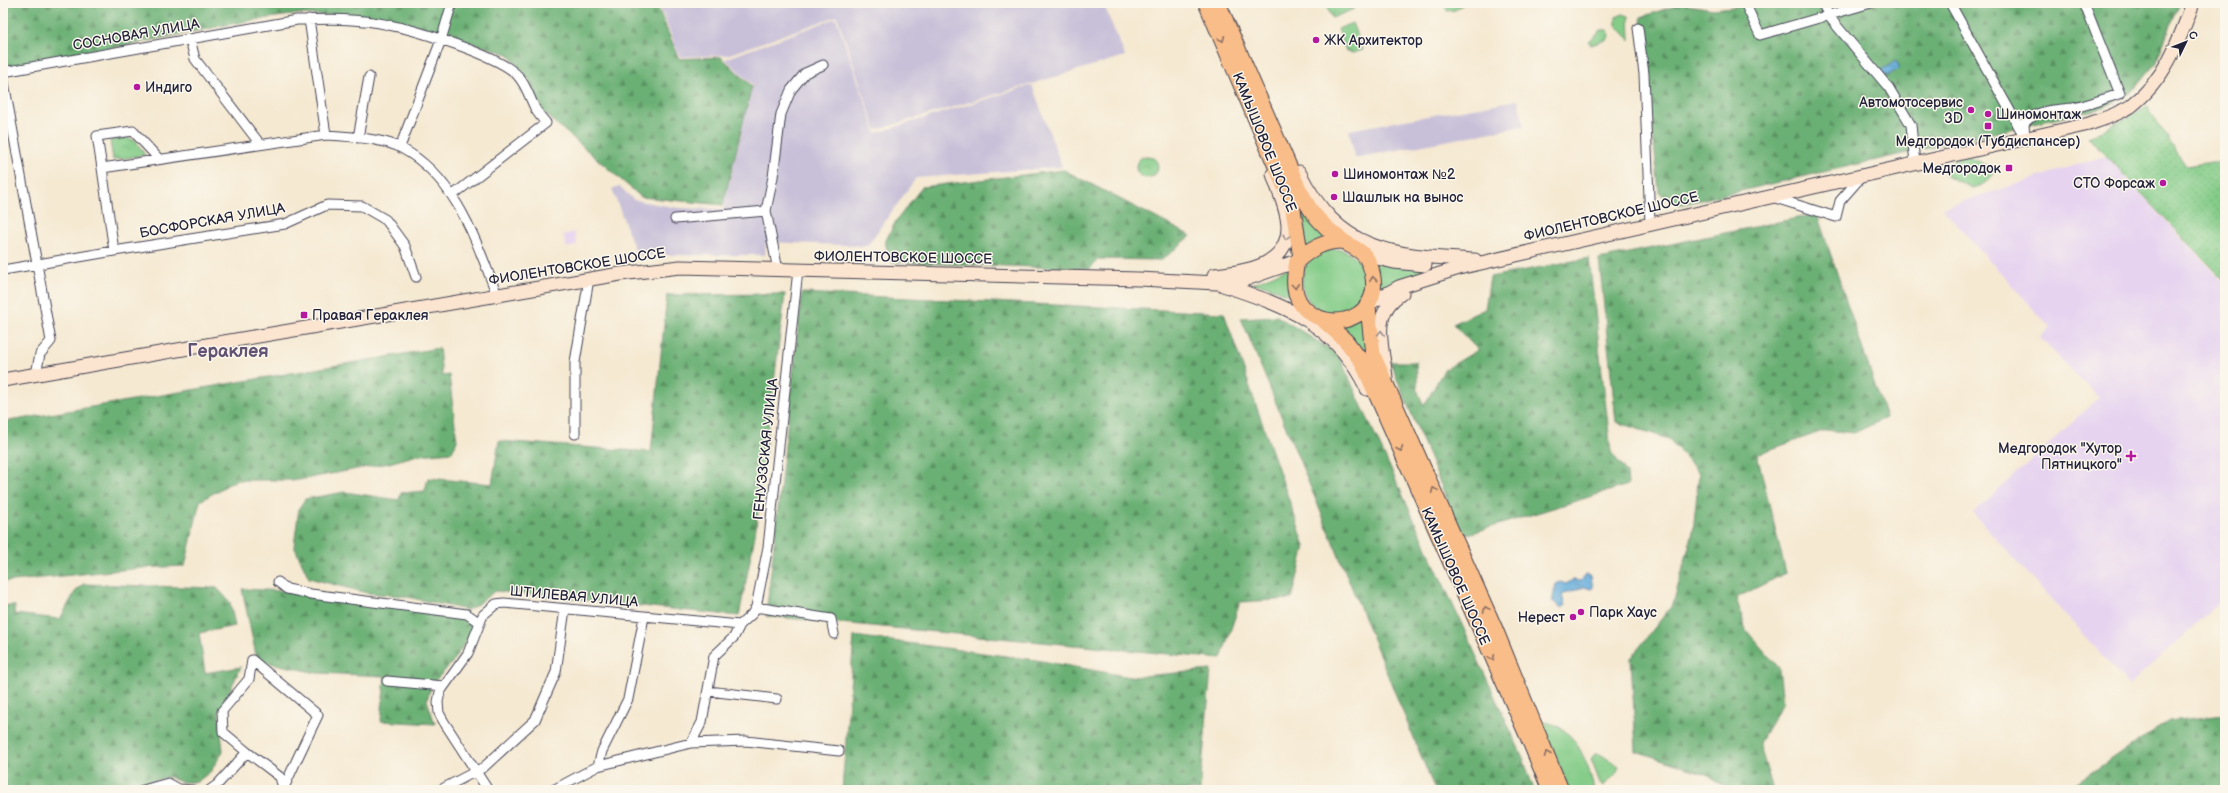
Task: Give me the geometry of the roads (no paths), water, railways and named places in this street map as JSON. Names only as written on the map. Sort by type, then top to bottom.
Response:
[{"type":"main road","name":"КАМЫШОВОЕ ШОССЕ","points":[[1206,3],[1292,204],[1300,259],[1294,283],[1296,293],[1304,309]]},
{"type":"main road","name":"КАМЫШОВОЕ ШОССЕ","points":[[1218,3],[1298,187],[1314,213],[1343,241]]},
{"type":"main road","name":"ФИОЛЕНТОВСКОЕ ШОССЕ","points":[[1369,305],[1399,287],[1459,268],[1537,251],[1650,223],[2089,124],[2130,106],[2150,90],[2167,65],[2180,38],[2193,3]]},
{"type":"main road","points":[[1182,282],[1202,277],[1239,273],[1261,267],[1278,254],[1286,239],[1288,227],[1285,213],[1261,132]]},
{"type":"main road","points":[[1279,142],[1288,151],[1306,186],[1329,218],[1352,237],[1382,250],[1431,258],[1488,261]]},
{"type":"main road","points":[[1300,259],[1320,244],[1332,241],[1343,241],[1365,256],[1370,265],[1374,282],[1373,293],[1369,305],[1351,317],[1340,321],[1324,321],[1312,316],[1304,309]]},
{"type":"main road","name":"ФИОЛЕНТОВСКОЕ ШОССЕ","points":[[1365,256],[1394,262],[1459,268]]},
{"type":"main road","name":"ФИОЛЕНТОВСКОЕ ШОССЕ","points":[[1235,283],[1300,259]]},
{"type":"main road","name":"ФИОЛЕНТОВСКОЕ ШОССЕ","points":[[3,380],[590,279],[680,267],[1139,279],[1182,282],[1235,283],[1277,296],[1304,309]]},
{"type":"main road","points":[[1387,386],[1381,348],[1382,318],[1384,309],[1390,300],[1404,292],[1426,284],[1444,272]]},
{"type":"main road","points":[[1217,283],[1271,301],[1304,317],[1340,346],[1363,379],[1379,411],[1389,423]]},
{"type":"main road","name":"КАМЫШОВОЕ ШОССЕ","points":[[1369,305],[1373,355],[1506,655],[1561,790]]},
{"type":"main road","name":"КАМЫШОВОЕ ШОССЕ","points":[[1324,321],[1346,341],[1362,362],[1550,790]]},
{"type":"street","points":[[400,147],[441,40],[452,3]]},
{"type":"street","points":[[1745,3],[1760,35],[1871,3]]},
{"type":"street","points":[[1822,3],[1829,15],[1889,88],[1912,126],[1915,163]]},
{"type":"street","points":[[1950,3],[2026,139]]},
{"type":"street","points":[[2026,139],[2024,123],[2032,116],[2051,109],[2074,108],[2120,94],[2084,3]]},
{"type":"street","points":[[309,19],[326,135]]},
{"type":"street","name":"СОСНОВАЯ УЛИЦА","points":[[3,72],[297,20],[309,19],[388,24],[441,40],[490,58],[518,75],[528,92],[534,108],[546,123],[453,195]]},
{"type":"street","points":[[1638,28],[1644,74],[1650,223]]},
{"type":"street","points":[[190,39],[195,59],[260,144]]},
{"type":"street","points":[[778,270],[766,210],[773,177],[781,114],[791,90],[804,73],[823,65]]},
{"type":"street","points":[[3,77],[51,341],[40,354],[36,374]]},
{"type":"street","points":[[358,138],[369,77]]},
{"type":"street","points":[[114,251],[97,136],[133,131],[159,159]]},
{"type":"street","points":[[102,168],[326,135],[358,138],[400,147],[429,168],[453,195],[476,241],[497,295]]},
{"type":"street","points":[[1769,196],[1836,217],[1840,201],[1863,175]]},
{"type":"street","name":"БОСФОРСКАЯ УЛИЦА","points":[[3,270],[285,224],[327,205],[362,206],[386,220],[405,246],[416,277]]},
{"type":"street","points":[[675,220],[766,210]]},
{"type":"street","name":"ГЕНУЭЗСКАЯ УЛИЦА","points":[[691,744],[702,722],[714,656],[734,637],[740,625],[752,614],[756,607],[768,547],[798,270]]},
{"type":"street","points":[[575,434],[575,362],[590,279]]},
{"type":"street","points":[[278,582],[287,589],[311,594],[467,614],[480,623],[475,640],[454,674],[440,692],[438,702],[439,713],[488,790]]},
{"type":"street","name":"ШТИЛЕВАЯ УЛИЦА","points":[[480,623],[488,609],[496,604],[740,625]]},
{"type":"street","points":[[756,607],[831,619],[834,634]]},
{"type":"street","points":[[440,790],[477,771],[525,731],[538,715],[556,672],[565,609]]},
{"type":"street","points":[[598,766],[602,752],[628,698],[644,617]]},
{"type":"street","points":[[252,660],[318,715],[304,747],[287,778],[284,790],[280,777],[222,732],[222,711],[249,679],[252,660]]},
{"type":"street","points":[[387,681],[444,686]]},
{"type":"street","points":[[708,691],[777,699]]},
{"type":"street","points":[[553,790],[598,766],[691,744],[746,741],[839,751]]},
{"type":"street","points":[[210,790],[217,785],[247,752]]},
{"type":"street","points":[[143,790],[168,783],[179,789],[192,790]]},
{"type":"water","points":[[1896,61],[1900,68],[1887,76],[1881,70]]},
{"type":"water","points":[[1586,575],[1591,576],[1593,588],[1591,589],[1584,587],[1562,595],[1565,606],[1562,608],[1552,601],[1556,584],[1560,582],[1566,584],[1573,580],[1581,581]]},
{"type":"place","name":"ЖК Архитектор","points":[[1316,40]]},
{"type":"place","name":"Индиго","points":[[137,87]]},
{"type":"place","name":"Автомотосервис 3D","points":[[1971,110]]},
{"type":"place","name":"Шиномонтаж","points":[[1988,114]]},
{"type":"place","name":"Медгородок (Тубдиспансер)","points":[[1988,126]]},
{"type":"place","name":"Медгородок","points":[[2009,168]]},
{"type":"place","name":"Шиномонтаж №2","points":[[1335,174]]},
{"type":"place","name":"СТО Форсаж","points":[[2163,183]]},
{"type":"place","name":"Шашлык на вынос","points":[[1334,197]]},
{"type":"place","name":"Правая Гераклея","points":[[304,315]]},
{"type":"place","name":"Медгородок \"Хутор Пятницкого\"","points":[[2131,456]]},
{"type":"place","name":"Парк Хаус","points":[[1581,612]]},
{"type":"place","name":"Нерест","points":[[1573,617]]},
{"type":"district","name":"Гераклея","points":[[228,351]]}]
